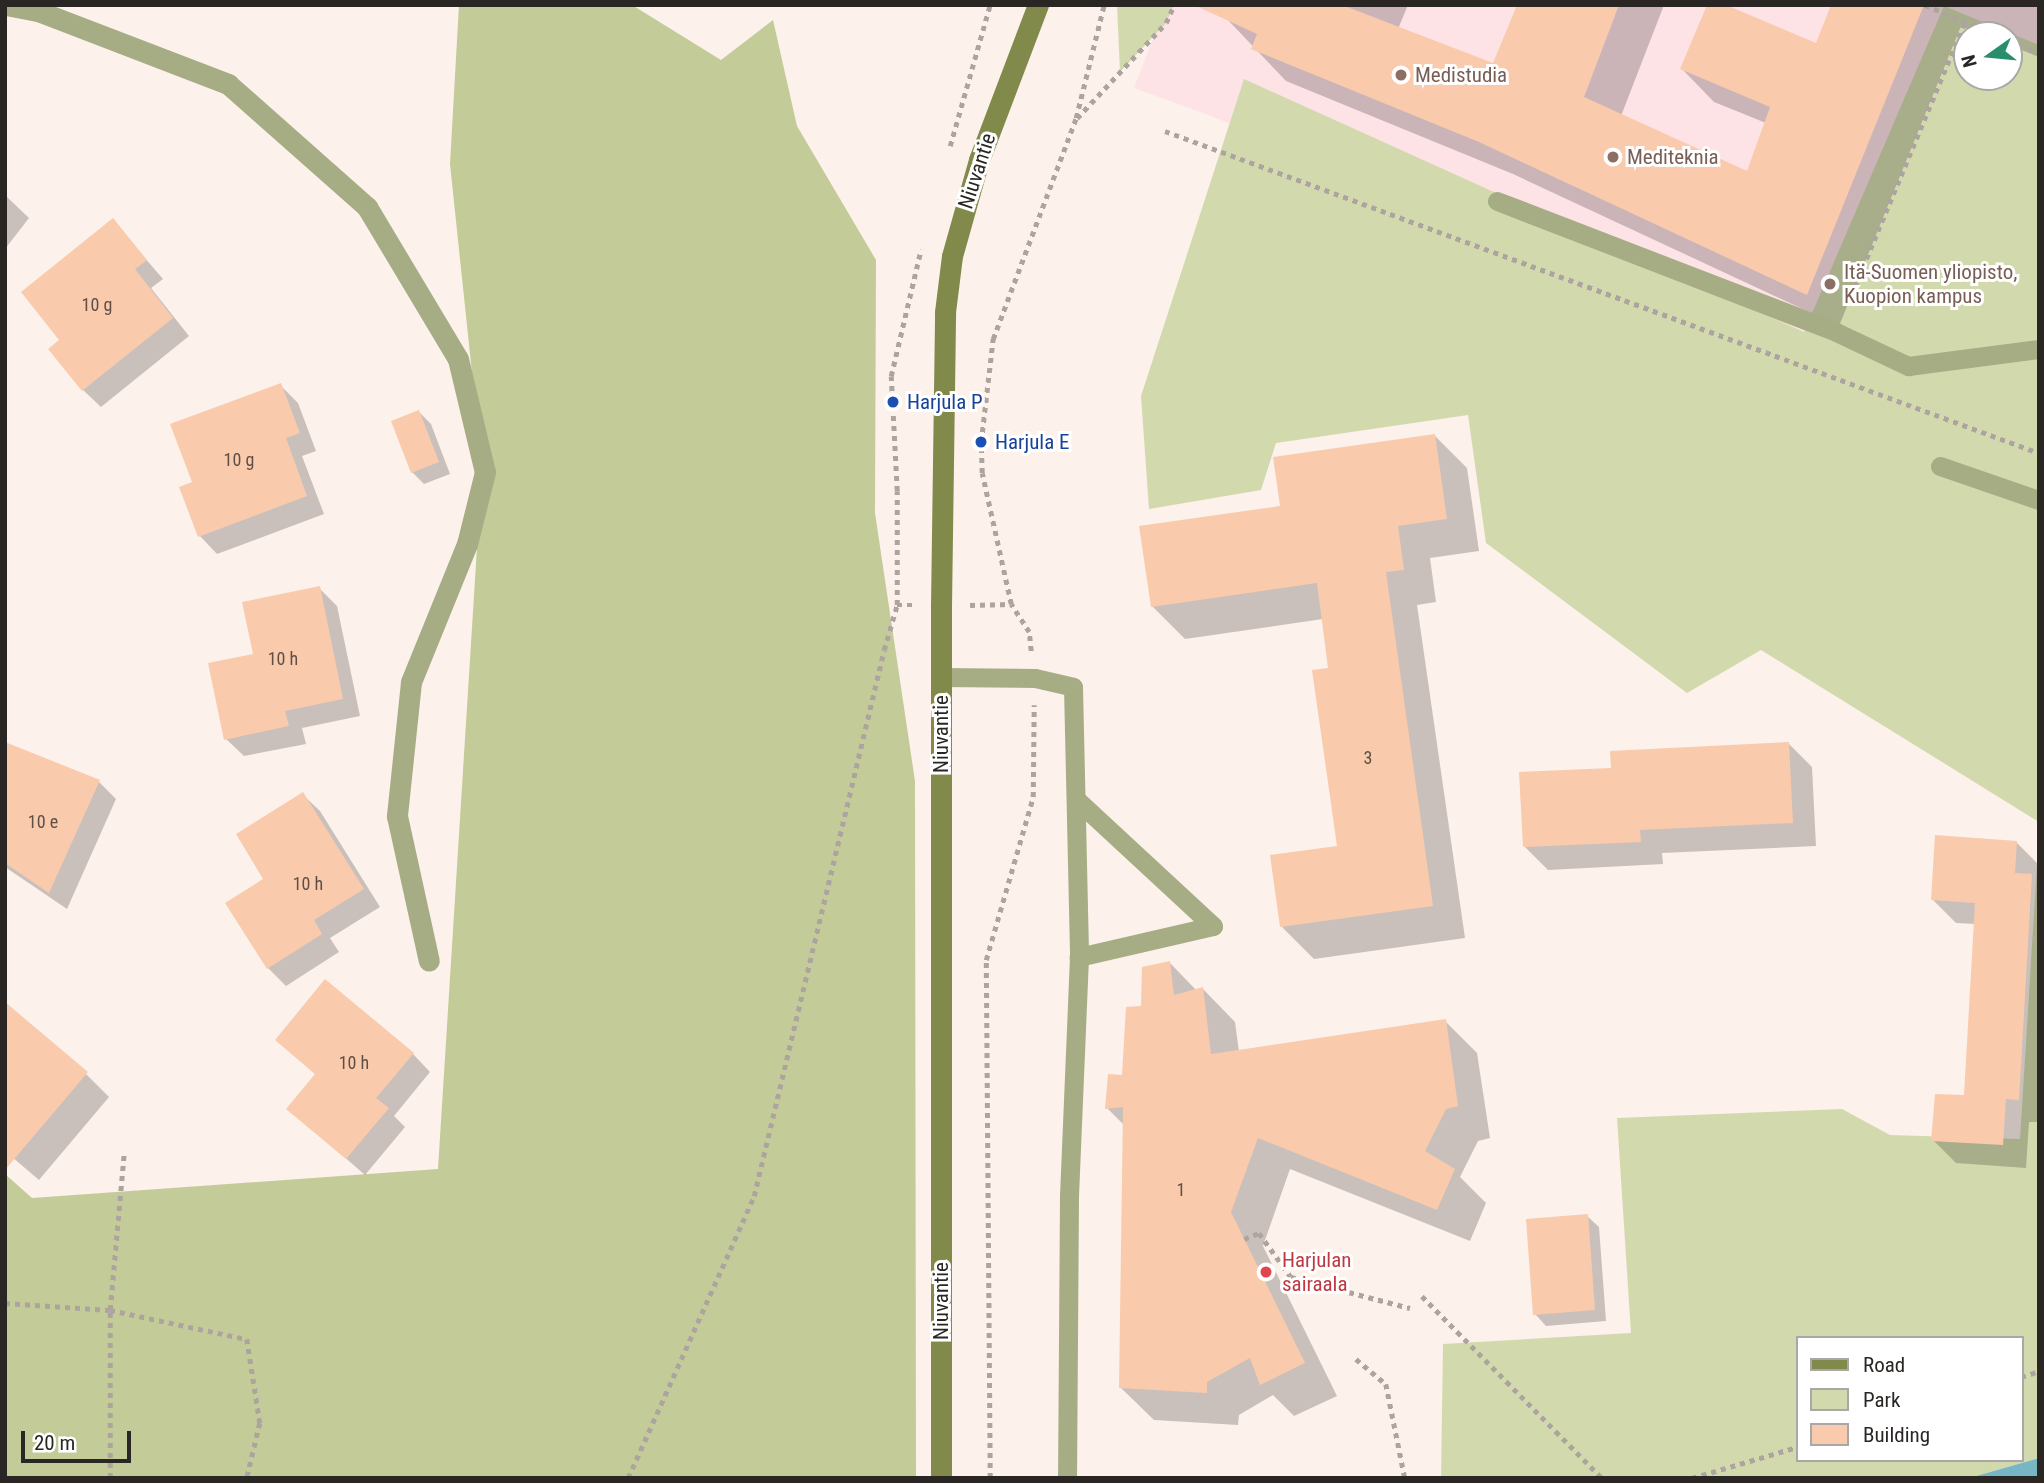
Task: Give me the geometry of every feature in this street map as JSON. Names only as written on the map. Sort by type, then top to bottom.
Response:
[{"type":"street","points":[[6,5],[38,11],[228,84],[367,207],[458,359],[485,472],[467,544],[411,682],[397,816],[429,961]]},
{"type":"street","name":"Niuvantie","points":[[942,1478],[941,606],[945,312],[952,256],[978,160],[1038,5]]},
{"type":"lane","points":[[1497,201],[1836,332],[1908,366],[2039,349]]},
{"type":"lane","points":[[1940,466],[2039,500]]},
{"type":"lane","points":[[942,677],[1035,678],[1073,687],[1078,801],[1079,957],[1069,1196],[1067,1478]]},
{"type":"lane","points":[[1078,801],[1213,926],[1079,957]]},
{"type":"path","points":[[990,1478],[986,960],[1033,797],[1035,678],[1029,632],[1011,604],[982,473],[981,442],[993,340],[1076,118],[1104,5]]},
{"type":"path","points":[[1076,118],[1166,23],[1174,5]]},
{"type":"path","points":[[1925,5],[1965,21]]},
{"type":"path","points":[[1836,332],[1953,50]]},
{"type":"path","points":[[1165,131],[2039,453]]},
{"type":"path","points":[[628,1478],[754,1196],[897,605],[1011,604]]},
{"type":"path","points":[[110,1478],[110,1310],[124,1153]]},
{"type":"path","points":[[1244,1239],[1259,1233],[1291,1277],[1410,1308]]},
{"type":"path","points":[[1422,1296],[1602,1478]]},
{"type":"path","points":[[5,1303],[110,1310],[247,1339],[260,1423],[247,1478]]},
{"type":"path","points":[[1356,1359],[1386,1384],[1405,1478]]},
{"type":"path","points":[[1692,1478],[1796,1447]]},
{"type":"shaded area","name":"Itä-Suomen yliopisto, Kuopion kampus","points":[[1166,5],[2039,5],[2039,454],[1206,114],[1134,88]]},
{"type":"green space","points":[[459,5],[632,5],[721,60],[773,20],[797,126],[876,260],[875,513],[915,781],[916,1478],[5,1478],[5,1174],[32,1198],[438,1169],[482,468],[450,164]]},
{"type":"green space","points":[[1117,5],[1174,5],[1166,23],[1120,72]]},
{"type":"green space","points":[[1944,6],[1981,21],[1953,21],[1953,91],[2023,91],[2023,38],[2039,45],[2039,488],[2033,492],[2039,493],[2039,822],[1761,650],[1687,693],[1486,543],[1468,415],[1276,443],[1261,490],[1149,509],[1141,396],[1244,79],[1804,332]]},
{"type":"green space","points":[[2039,832],[2039,1458],[1969,1478],[1441,1478],[1443,1344],[1631,1333],[1617,1118],[1842,1109],[1890,1135],[2020,1139]]},
{"type":"water","points":[[2039,1458],[2039,1478],[1969,1478]]},
{"type":"building","name":"Mediteknia","points":[[1194,5],[1342,5],[1493,63],[1517,5],[1619,5],[1584,97],[1747,171],[1770,107],[1680,69],[1707,5],[1726,5],[1816,43],[1831,5],[1924,5],[1807,295],[1479,142],[1251,49],[1257,34]]},
{"type":"building","points":[[113,218],[147,260],[135,269],[173,318],[82,391],[48,349],[59,340],[21,292]]},
{"type":"building","points":[[281,383],[300,433],[286,438],[307,496],[198,537],[179,487],[192,482],[170,424]]},
{"type":"building","points":[[419,410],[439,462],[411,473],[391,421]]},
{"type":"building","points":[[1435,434],[1447,519],[1398,526],[1404,570],[1386,572],[1433,906],[1280,927],[1270,855],[1337,846],[1312,670],[1328,668],[1317,583],[1151,607],[1139,526],[1280,506],[1273,457]]},
{"type":"building","points":[[320,586],[343,699],[285,711],[289,726],[224,740],[208,663],[253,654],[242,602]]},
{"type":"building","points":[[5,742],[100,780],[49,893],[5,863]]},
{"type":"building","points":[[1789,742],[1793,823],[1640,830],[1641,842],[1523,847],[1519,772],[1611,768],[1610,751]]},
{"type":"building","points":[[303,792],[364,889],[314,920],[322,934],[267,969],[225,903],[263,879],[236,834]]},
{"type":"building","points":[[1935,835],[2017,841],[2015,873],[2032,874],[2019,1100],[2006,1099],[2003,1145],[1931,1141],[1935,1094],[1964,1095],[1975,903],[1931,900]]},
{"type":"building","points":[[1170,961],[1174,995],[1203,987],[1211,1054],[1446,1019],[1458,1106],[1446,1109],[1425,1151],[1455,1169],[1437,1210],[1258,1138],[1231,1212],[1305,1363],[1260,1385],[1250,1358],[1207,1382],[1207,1393],[1119,1388],[1123,1107],[1105,1109],[1108,1074],[1122,1075],[1126,1007],[1141,1006],[1142,967]]},
{"type":"building","points":[[325,979],[414,1053],[376,1098],[389,1108],[346,1159],[286,1109],[315,1074],[275,1040]]},
{"type":"building","points":[[5,1002],[88,1072],[5,1170]]},
{"type":"building","points":[[1588,1214],[1595,1310],[1533,1315],[1526,1219]]},
{"type":"place","name":"Medistudia","points":[[1401,75]]},
{"type":"place","name":"Mediteknia","points":[[1613,157]]},
{"type":"place","name":"Itä-Suomen yliopisto, Kuopion kampus","points":[[1830,284]]},
{"type":"place","name":"Harjula P","points":[[893,402]]},
{"type":"place","name":"Harjula E","points":[[981,442]]},
{"type":"place","name":"Harjulan sairaala","points":[[1266,1272]]}]
